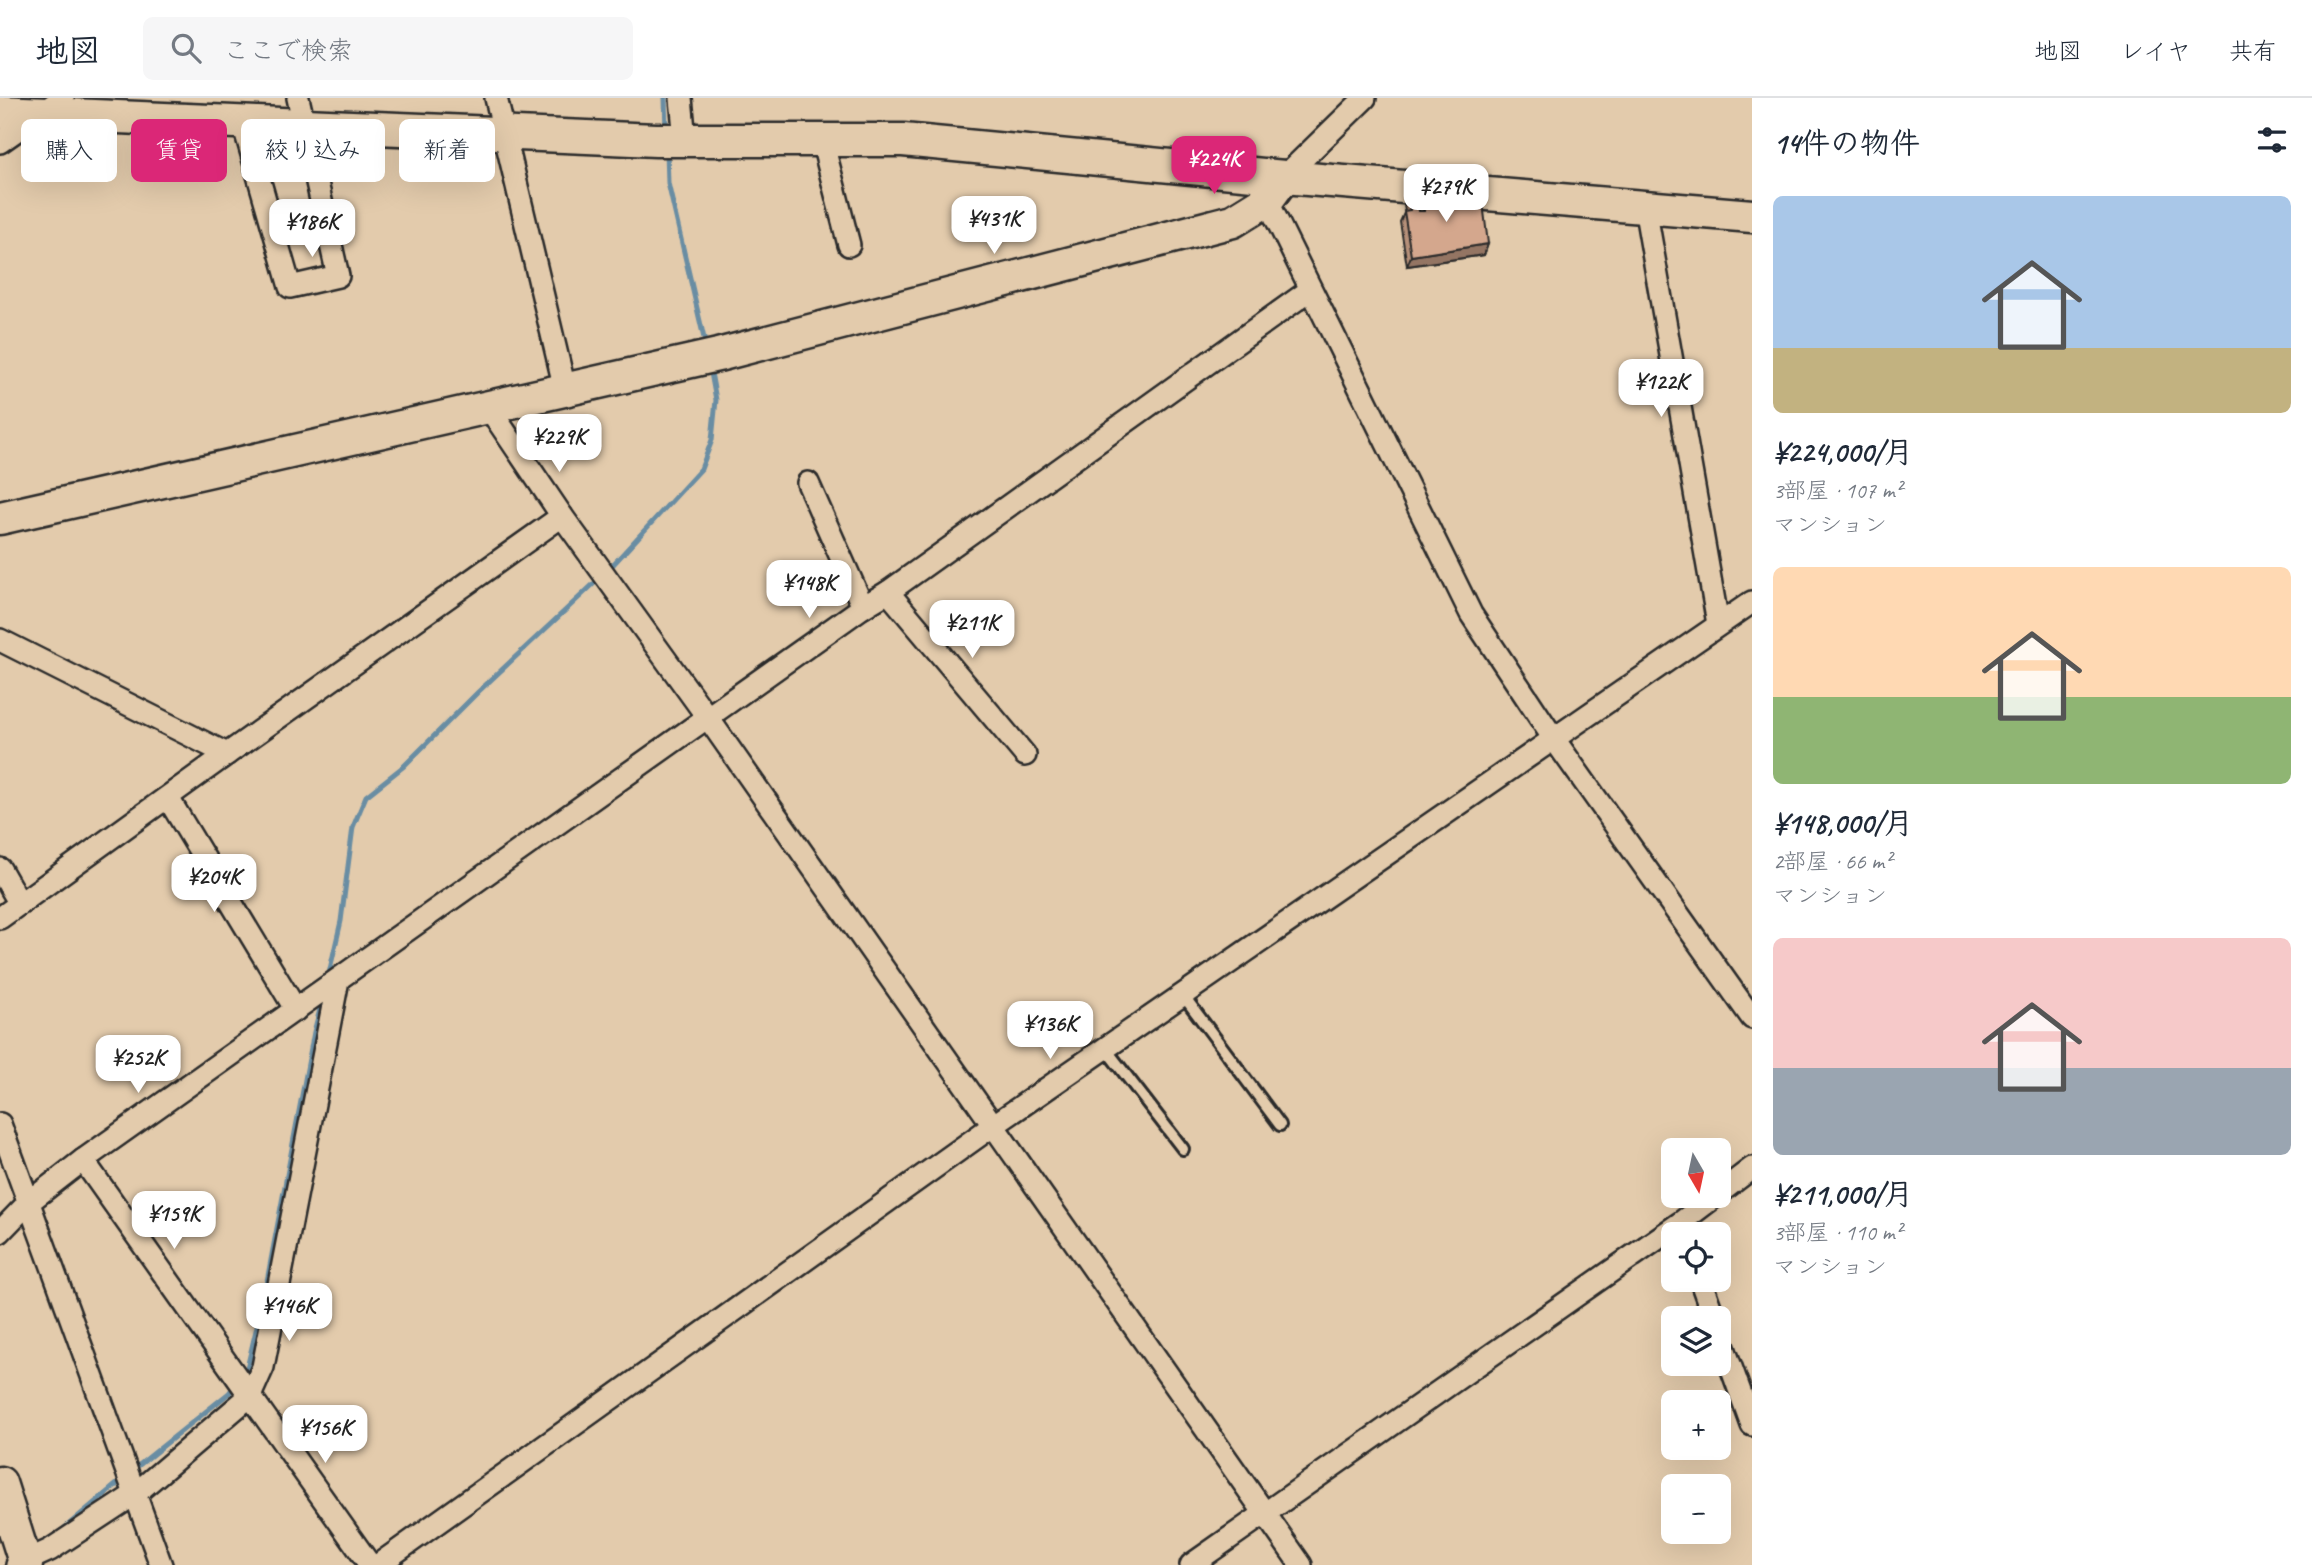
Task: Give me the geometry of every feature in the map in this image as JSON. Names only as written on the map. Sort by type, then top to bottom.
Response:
[{"type":"street","points":[[496,98],[565,389]]},
{"type":"street","points":[[673,140],[681,98]]},
{"type":"street","points":[[0,518],[707,358],[1233,221],[1276,188],[1365,98]]},
{"type":"street","points":[[0,112],[45,103],[241,123]]},
{"type":"street","points":[[0,142],[45,103]]},
{"type":"street","points":[[262,119],[301,111],[506,134],[673,140],[903,140],[1276,188],[1645,207],[1752,216]]},
{"type":"street","points":[[822,140],[849,245]]},
{"type":"street","points":[[260,182],[290,287],[338,275],[317,182]]},
{"type":"street","points":[[1276,188],[1310,290],[1471,614],[1554,739],[1752,1018]]},
{"type":"street","points":[[1645,207],[1718,624]]},
{"type":"street","points":[[0,1232],[29,1202],[83,1160],[863,607],[888,592],[1310,290]]},
{"type":"street","points":[[489,408],[562,516],[708,718],[1301,1565]]},
{"type":"street","points":[[808,483],[863,607]]},
{"type":"street","points":[[0,918],[562,516]]},
{"type":"street","points":[[888,592],[1025,755]]},
{"type":"street","points":[[378,1565],[994,1125],[1752,601]]},
{"type":"street","points":[[0,640],[226,754]]},
{"type":"street","points":[[168,797],[303,1005]]},
{"type":"street","points":[[0,869],[20,904]]},
{"type":"street","points":[[0,1483],[23,1564],[50,1550],[134,1490],[248,1393],[263,1367],[335,982]]},
{"type":"street","points":[[0,1124],[161,1565]]},
{"type":"street","points":[[83,1160],[370,1565]]},
{"type":"street","points":[[1731,1185],[1752,1168]]},
{"type":"street","points":[[1689,1222],[1704,1208]]},
{"type":"street","points":[[1191,1565],[1661,1243]]},
{"type":"street","points":[[1731,1367],[1752,1425]]},
{"type":"lane","points":[[1183,995],[1280,1125]]},
{"type":"lane","points":[[1105,1048],[1183,1149]]},
{"type":"building","points":[[1417,193],[1419,211],[1424,211],[1424,207],[1438,205],[1438,200],[1450,199],[1450,193],[1482,195],[1488,244],[1411,256],[1404,211],[1410,210],[1408,195]]},
{"type":"waterway","points":[[665,98],[666,131]]},
{"type":"waterway","points":[[667,151],[668,183],[706,347]]},
{"type":"waterway","points":[[608,570],[701,469],[712,440],[716,400],[710,367]]},
{"type":"waterway","points":[[328,978],[341,921],[353,827],[366,796],[404,766],[478,692],[601,577]]},
{"type":"waterway","points":[[243,1374],[247,1368],[264,1297],[314,1032],[323,998]]},
{"type":"waterway","points":[[133,1470],[229,1393],[235,1385]]},
{"type":"waterway","points":[[61,1531],[123,1479]]}]
